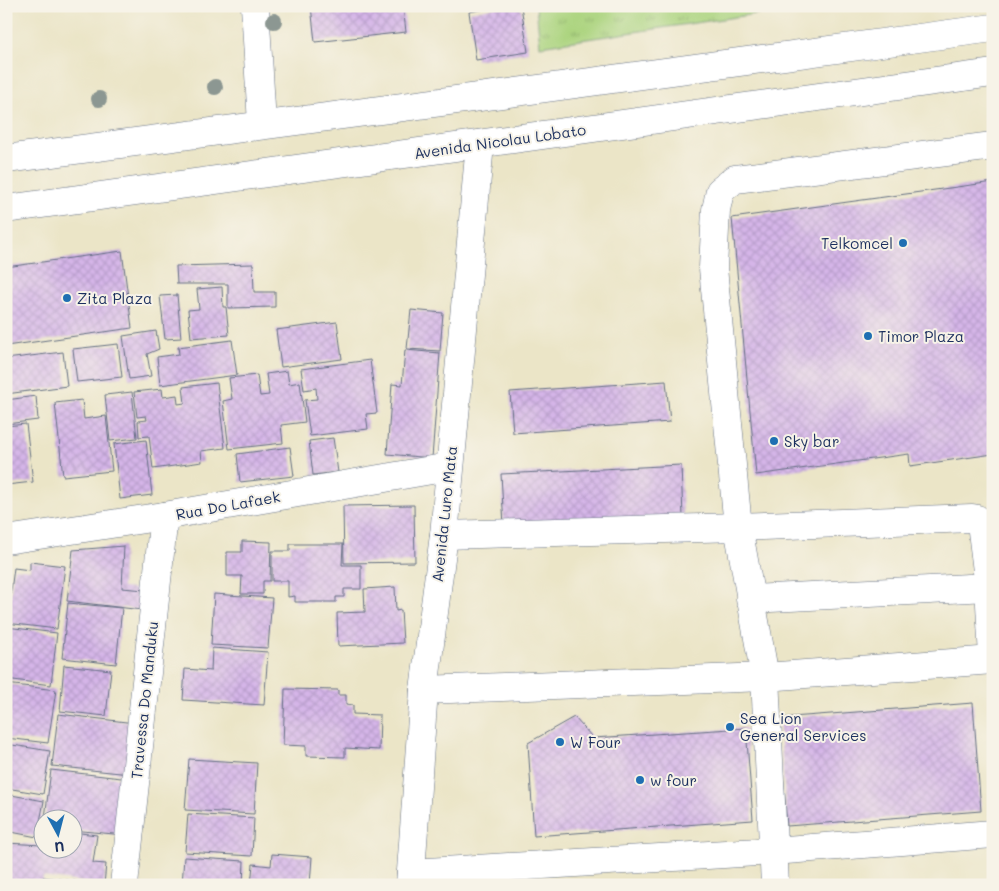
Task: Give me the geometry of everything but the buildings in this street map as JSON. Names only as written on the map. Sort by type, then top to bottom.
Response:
[{"type":"main road","points":[[255,6],[262,124]]},
{"type":"main road","points":[[6,158],[262,124],[479,98],[993,28]]},
{"type":"main road","name":"Avenida Nicolau Lobato","points":[[6,209],[993,73]]},
{"type":"main road","name":"Avenida Luro Mata","points":[[411,879],[424,690],[444,535],[480,144]]},
{"type":"main road","points":[[775,885],[765,677],[738,527],[713,268],[716,210],[720,191],[735,179],[993,146]]},
{"type":"main road","name":"Rua Do Lafaek","points":[[6,540],[164,516],[449,467]]},
{"type":"main road","name":"Travessa Do Manduku","points":[[124,885],[164,516]]},
{"type":"main road","points":[[424,690],[765,677],[993,659],[989,587],[981,523],[978,519],[444,535]]},
{"type":"main road","points":[[750,599],[989,587]]},
{"type":"main road","points":[[411,879],[993,834]]},
{"type":"green space","points":[[536,6],[810,6],[540,46]]},
{"type":"place","name":"Telkomcel","points":[[903,243]]},
{"type":"place","name":"Zita Plaza","points":[[67,298]]},
{"type":"place","name":"Timor Plaza","points":[[868,336]]},
{"type":"place","name":"Sky bar","points":[[774,441]]},
{"type":"place","name":"Sea Lion General Services","points":[[730,727]]},
{"type":"place","name":"W Four","points":[[560,742]]},
{"type":"place","name":"w four","points":[[640,780]]}]
